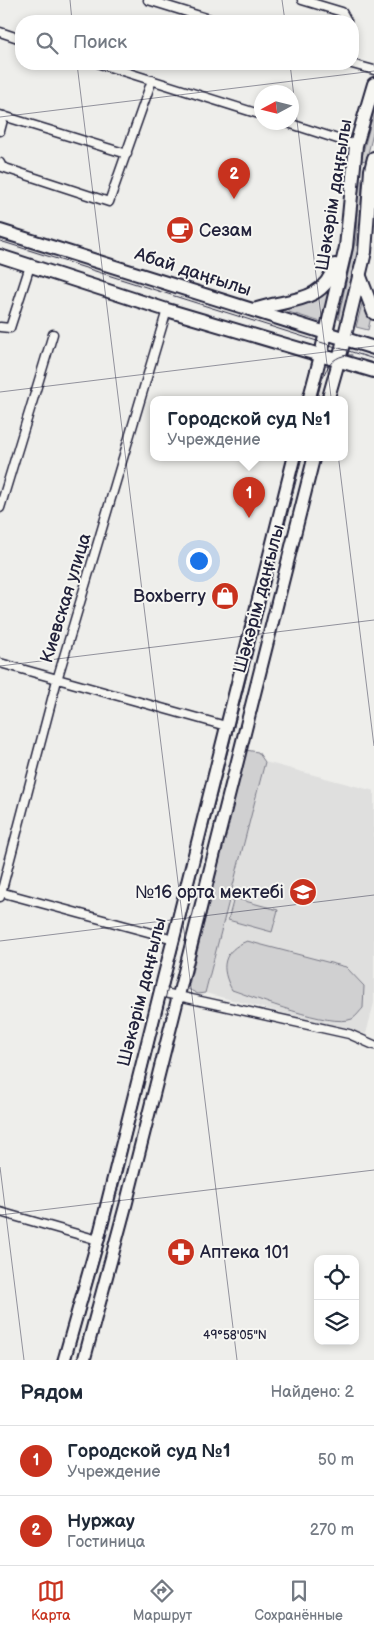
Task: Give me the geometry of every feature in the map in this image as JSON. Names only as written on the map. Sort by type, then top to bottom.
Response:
[{"type":"main road","name":"Шәкәрім даңғылы","points":[[310,396],[344,253],[356,145],[374,84]]},
{"type":"main road","name":"Шәкәрім даңғылы","points":[[329,396],[365,252],[372,164]]},
{"type":"main road","points":[[353,168],[372,164]]},
{"type":"main road","name":"Абай даңғылы","points":[[0,231],[374,348]]},
{"type":"main road","points":[[254,310],[271,304],[304,298],[319,292],[325,286],[336,261],[344,253]]},
{"type":"main road","points":[[0,256],[167,310],[374,371]]},
{"type":"main road","points":[[359,274],[374,313]]},
{"type":"main road","name":"Шәкәрім даңғылы","points":[[64,1360],[98,1240],[293,461]]},
{"type":"main road","name":"Шәкәрім даңғылы","points":[[84,1360],[116,1244],[313,461]]},
{"type":"main road","points":[[226,726],[244,730]]},
{"type":"main road","points":[[174,939],[191,944]]},
{"type":"main road","points":[[98,1240],[116,1244]]},
{"type":"street","points":[[148,0],[197,15]]},
{"type":"street","points":[[302,0],[342,12],[344,15]]},
{"type":"street","points":[[0,32],[15,36]]},
{"type":"street","points":[[359,66],[374,70]]},
{"type":"street","points":[[120,70],[254,112]]},
{"type":"street","points":[[0,163],[2,167],[109,202],[152,80]]},
{"type":"street","points":[[0,131],[2,115],[127,154]]},
{"type":"street","points":[[299,127],[356,145]]},
{"type":"street","points":[[0,326],[10,328],[30,266]]},
{"type":"street","name":"Киевская улица","points":[[0,894],[57,680],[167,310]]},
{"type":"street","points":[[0,508],[53,334]]},
{"type":"street","points":[[0,663],[226,726]]},
{"type":"street","points":[[0,894],[174,939]]},
{"type":"street","points":[[160,992],[349,1034],[374,1045]]},
{"type":"street","points":[[0,1212],[98,1240]]},
{"type":"shaded area","points":[[374,110],[374,130],[366,161],[361,160]]},
{"type":"shaded area","points":[[358,179],[362,180],[360,238],[344,320],[338,319],[356,237]]},
{"type":"shaded area","points":[[332,283],[321,322],[279,309],[322,295]]},
{"type":"shaded area","points":[[363,300],[371,317],[368,330],[356,327]]},
{"type":"shaded area","points":[[246,750],[258,752],[265,762],[205,993],[198,994],[188,989]]},
{"type":"shaded area","name":"№16 орта мектебі","points":[[265,762],[374,791],[374,1003],[366,1034],[205,993]]},
{"type":"shaded area","points":[[234,898],[278,910],[272,932],[228,920]]},
{"type":"shaded area","points":[[247,941],[346,967],[364,986],[363,1008],[352,1019],[342,1021],[327,1019],[293,1011],[232,990],[226,974],[226,961],[232,950]]},
{"type":"tram line","points":[[0,241],[374,359]]},
{"type":"tram line","points":[[318,396],[323,376],[331,363],[343,356],[352,355]]},
{"type":"tram line","points":[[71,1360],[104,1241],[301,461]]},
{"type":"place","name":"Нуржау","points":[[234,199]]},
{"type":"place","name":"Сезам","points":[[180,230]]},
{"type":"place","name":"Городской суд №1","points":[[249,518]]},
{"type":"place","name":"Boxberry","points":[[225,596]]},
{"type":"place","name":"№16 орта мектебі","points":[[303,892]]},
{"type":"place","name":"Аптека 101","points":[[181,1252]]}]
